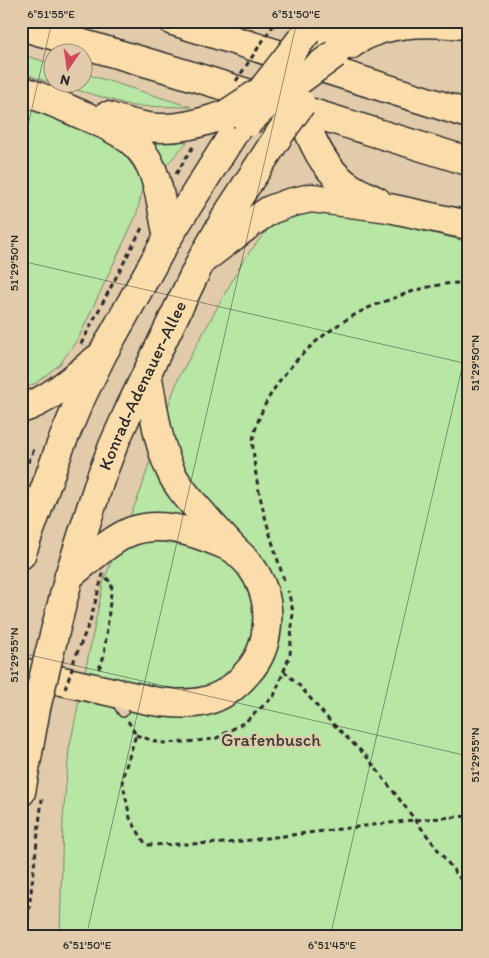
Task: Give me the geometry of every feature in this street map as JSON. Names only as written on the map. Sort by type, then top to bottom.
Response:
[{"type":"main road","points":[[173,21],[468,114]]},
{"type":"main road","points":[[24,547],[60,447],[78,404],[102,355],[231,123],[259,94],[323,62],[371,33],[400,25],[419,23],[468,25]]},
{"type":"main road","points":[[21,26],[468,161]]},
{"type":"main road","points":[[28,92],[149,127],[164,128],[231,123],[267,104],[323,62],[411,42],[468,43]]},
{"type":"main road","points":[[323,62],[322,158],[339,178],[351,188],[389,208]]},
{"type":"main road","name":"Konrad-Adenauer-Allee","points":[[32,794],[36,708],[60,660],[69,576],[110,454],[146,373],[201,261],[229,212],[323,62]]},
{"type":"main road","points":[[28,92],[106,125],[140,148],[154,174],[158,186],[168,237]]},
{"type":"main road","points":[[201,261],[270,210],[311,198],[389,208],[468,225]]},
{"type":"main road","points":[[21,410],[57,391],[102,355]]},
{"type":"main road","points":[[21,672],[152,701],[195,703],[208,701],[233,688],[252,668],[259,656],[266,636],[268,616],[263,588],[249,564],[187,496],[171,473],[163,452],[146,373]]},
{"type":"main road","points":[[21,500],[24,507],[24,547]]},
{"type":"main road","points":[[69,576],[110,544],[143,528],[160,526],[177,529],[233,548]]},
{"type":"lane","points":[[92,688],[118,704],[123,712]]},
{"type":"path","points":[[232,87],[276,21]]},
{"type":"path","points":[[160,199],[231,123]]},
{"type":"path","points":[[123,712],[136,735],[160,743],[186,742],[216,738],[245,722],[274,696],[290,655],[294,611],[256,476],[253,442],[263,408],[273,389],[287,371],[319,339],[339,324],[362,311],[407,293],[432,286],[458,282],[468,283]]},
{"type":"path","points":[[64,692],[60,660],[90,621],[103,574],[112,584],[104,656],[92,688]]},
{"type":"path","points":[[284,671],[366,757],[468,889]]},
{"type":"path","points":[[136,735],[122,779],[130,818],[146,845],[226,843],[414,820],[468,816]]},
{"type":"path","points":[[28,937],[32,794]]},
{"type":"green space","points":[[21,54],[42,61],[42,80],[21,72]]},
{"type":"green space","points":[[92,76],[191,107],[133,106],[84,92],[92,92]]},
{"type":"green space","points":[[21,107],[93,133],[112,143],[127,158],[141,178],[142,192],[136,216],[79,337],[60,364],[36,383],[21,389]]},
{"type":"green space","points":[[136,136],[187,142],[163,169]]},
{"type":"green space","name":"Grafenbusch","points":[[281,213],[353,213],[468,242],[468,937],[60,937],[63,819],[69,750],[104,580],[141,490],[160,428],[179,377],[244,259]]}]
